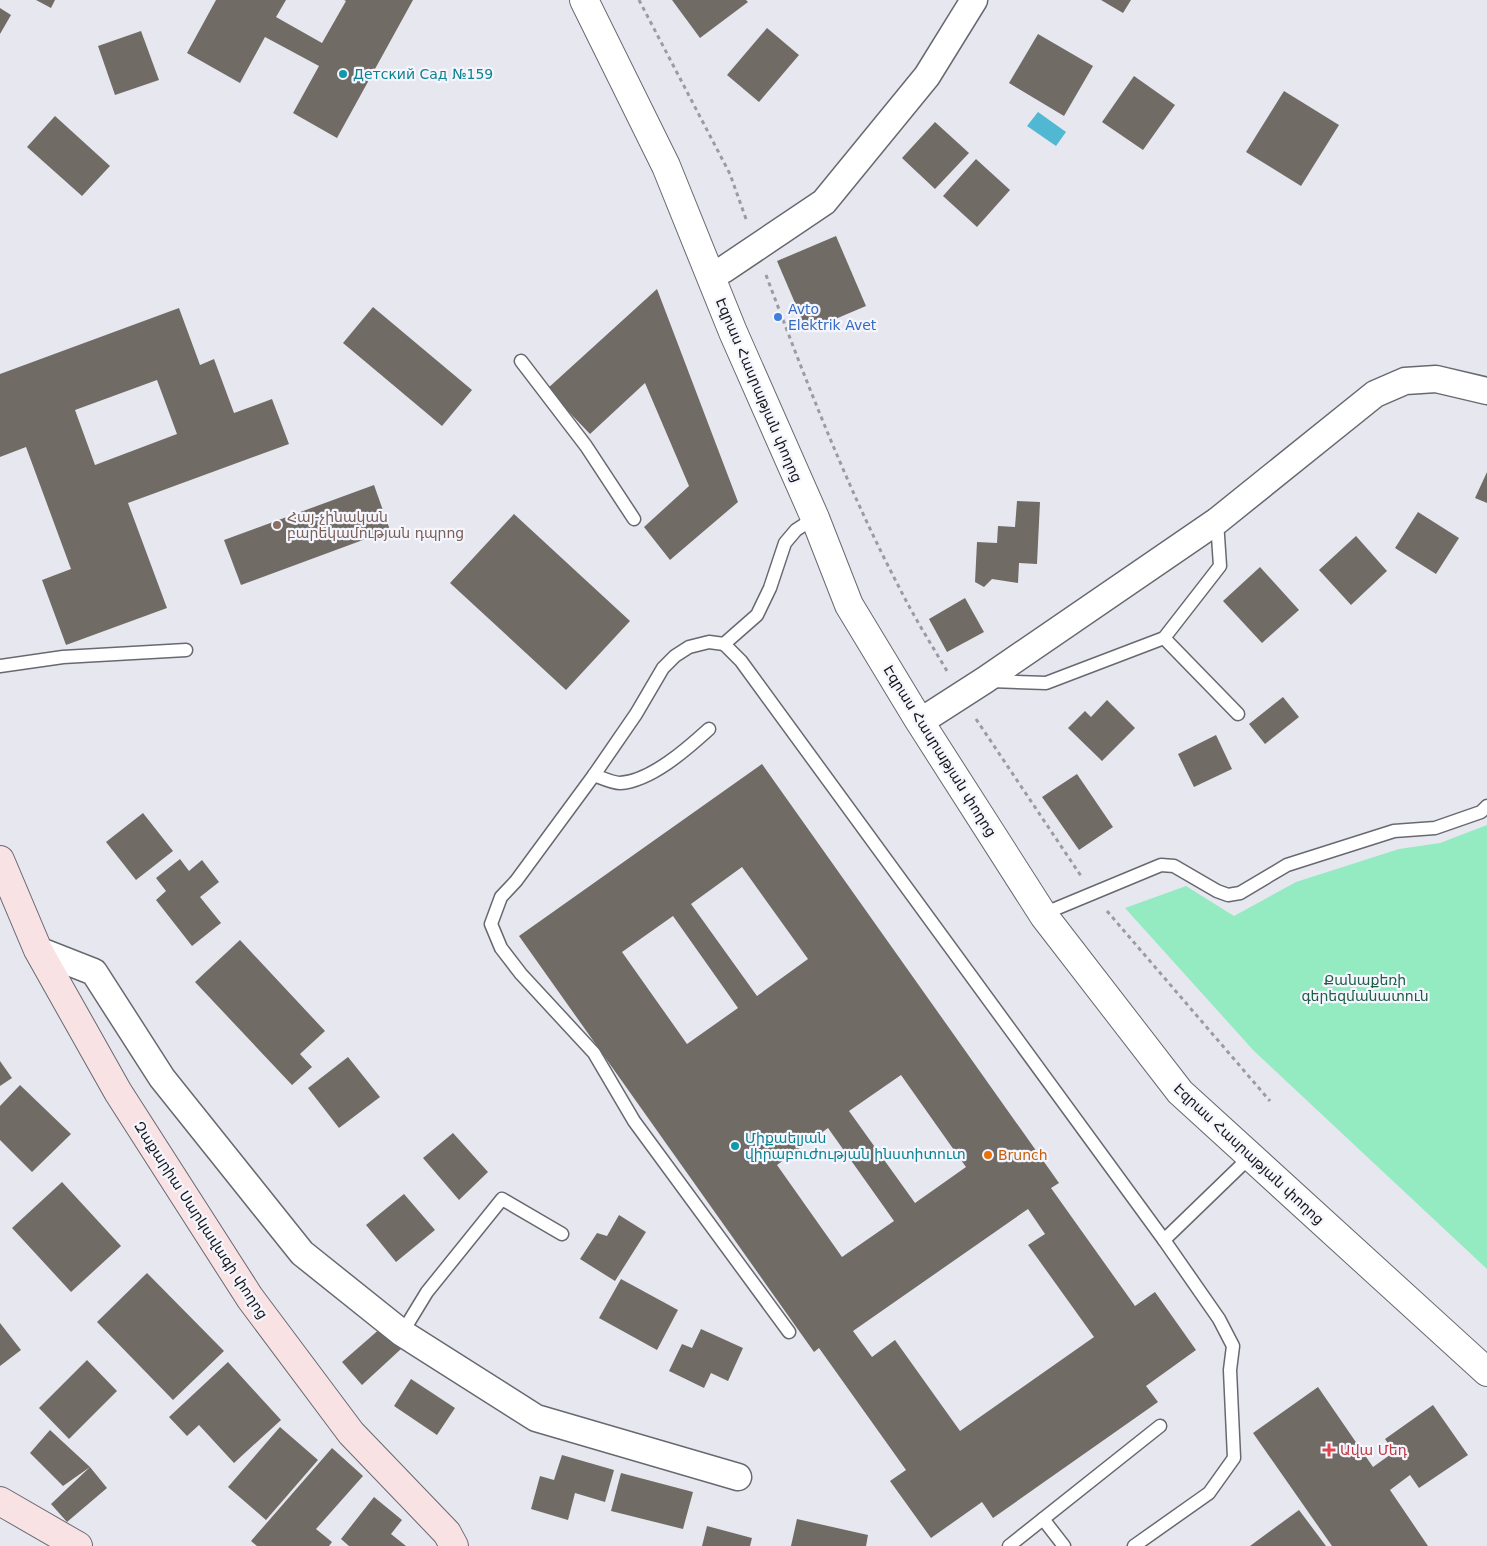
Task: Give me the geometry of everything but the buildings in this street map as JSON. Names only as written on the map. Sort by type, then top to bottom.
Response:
[{"type":"main road","name":"Զաքարիա Սարկավագի փողոց","points":[[0,860],[38,950],[118,1092],[250,1298],[351,1433],[446,1533],[454,1546]]},
{"type":"main road","points":[[0,1501],[78,1546]]},
{"type":"street","name":"Էզրաս Հասրաթյան փողոց","points":[[584,0],[666,166],[733,332],[860,596],[930,716],[1056,909],[1187,1082],[1255,1153],[1487,1372]]},
{"type":"street","name":"Էզրաս Հասրաթյան փողոց","points":[[598,0],[675,155],[723,270],[820,514],[849,604],[918,719],[1044,916],[1180,1092],[1255,1153],[1487,1356]]},
{"type":"street","points":[[723,270],[824,202],[927,76],[974,0]]},
{"type":"street","points":[[930,716],[1217,521],[1375,394],[1405,381],[1436,379],[1487,391]]},
{"type":"street","points":[[38,950],[94,972],[162,1078],[302,1253],[402,1333],[536,1418],[738,1477]]},
{"type":"lane","points":[[521,361],[586,446],[634,519]]},
{"type":"lane","points":[[724,644],[757,615],[770,588],[785,543],[796,530],[820,514]]},
{"type":"lane","points":[[985,680],[1046,684],[1164,638],[1220,566],[1217,521]]},
{"type":"lane","points":[[1164,638],[1238,714]]},
{"type":"lane","points":[[789,1332],[634,1121],[594,1053],[521,974],[501,948],[491,924],[501,898],[516,881],[594,775],[636,714],[663,668],[675,656],[690,647],[709,642],[724,644],[741,660],[1164,1240],[1220,1319],[1233,1346],[1230,1370],[1234,1458],[1209,1493],[1134,1546]]},
{"type":"lane","points":[[0,666],[64,658],[186,650]]},
{"type":"lane","points":[[594,775],[619,783],[646,776],[691,745],[709,729]]},
{"type":"lane","points":[[1056,909],[1161,864],[1168,864],[1217,891],[1228,895],[1240,893],[1287,865],[1394,831],[1435,828],[1481,812],[1487,806]]},
{"type":"lane","points":[[1164,1240],[1255,1153]]},
{"type":"lane","points":[[402,1333],[427,1292],[502,1199],[562,1234]]},
{"type":"lane","points":[[1009,1546],[1160,1426]]},
{"type":"lane","points":[[1043,1519],[1064,1546]]},
{"type":"path","points":[[639,0],[730,174],[802,372],[841,464],[900,588],[961,696],[1092,894],[1270,1101]]},
{"type":"green space","name":"Քանաքեռի գերեզմանատուն","points":[[1487,825],[1487,1269],[1254,1051],[1125,908],[1186,886],[1234,916],[1296,882],[1399,849],[1440,843]]},
{"type":"water","points":[[1038,112],[1066,132],[1056,146],[1027,126]]},
{"type":"place","name":"Детский Сад №159","points":[[343,74]]},
{"type":"place","name":"Avto Elektrik Avet","points":[[778,317]]},
{"type":"place","name":"Հայ-չինական բարեկամության դպրոց","points":[[277,525]]},
{"type":"place","name":"Միքաելյան վիրաբուժության ինստիտուտ","points":[[735,1146]]},
{"type":"place","name":"Brunch","points":[[988,1155]]},
{"type":"place","name":"Ավա Մեդ","points":[[1329,1450]]}]
